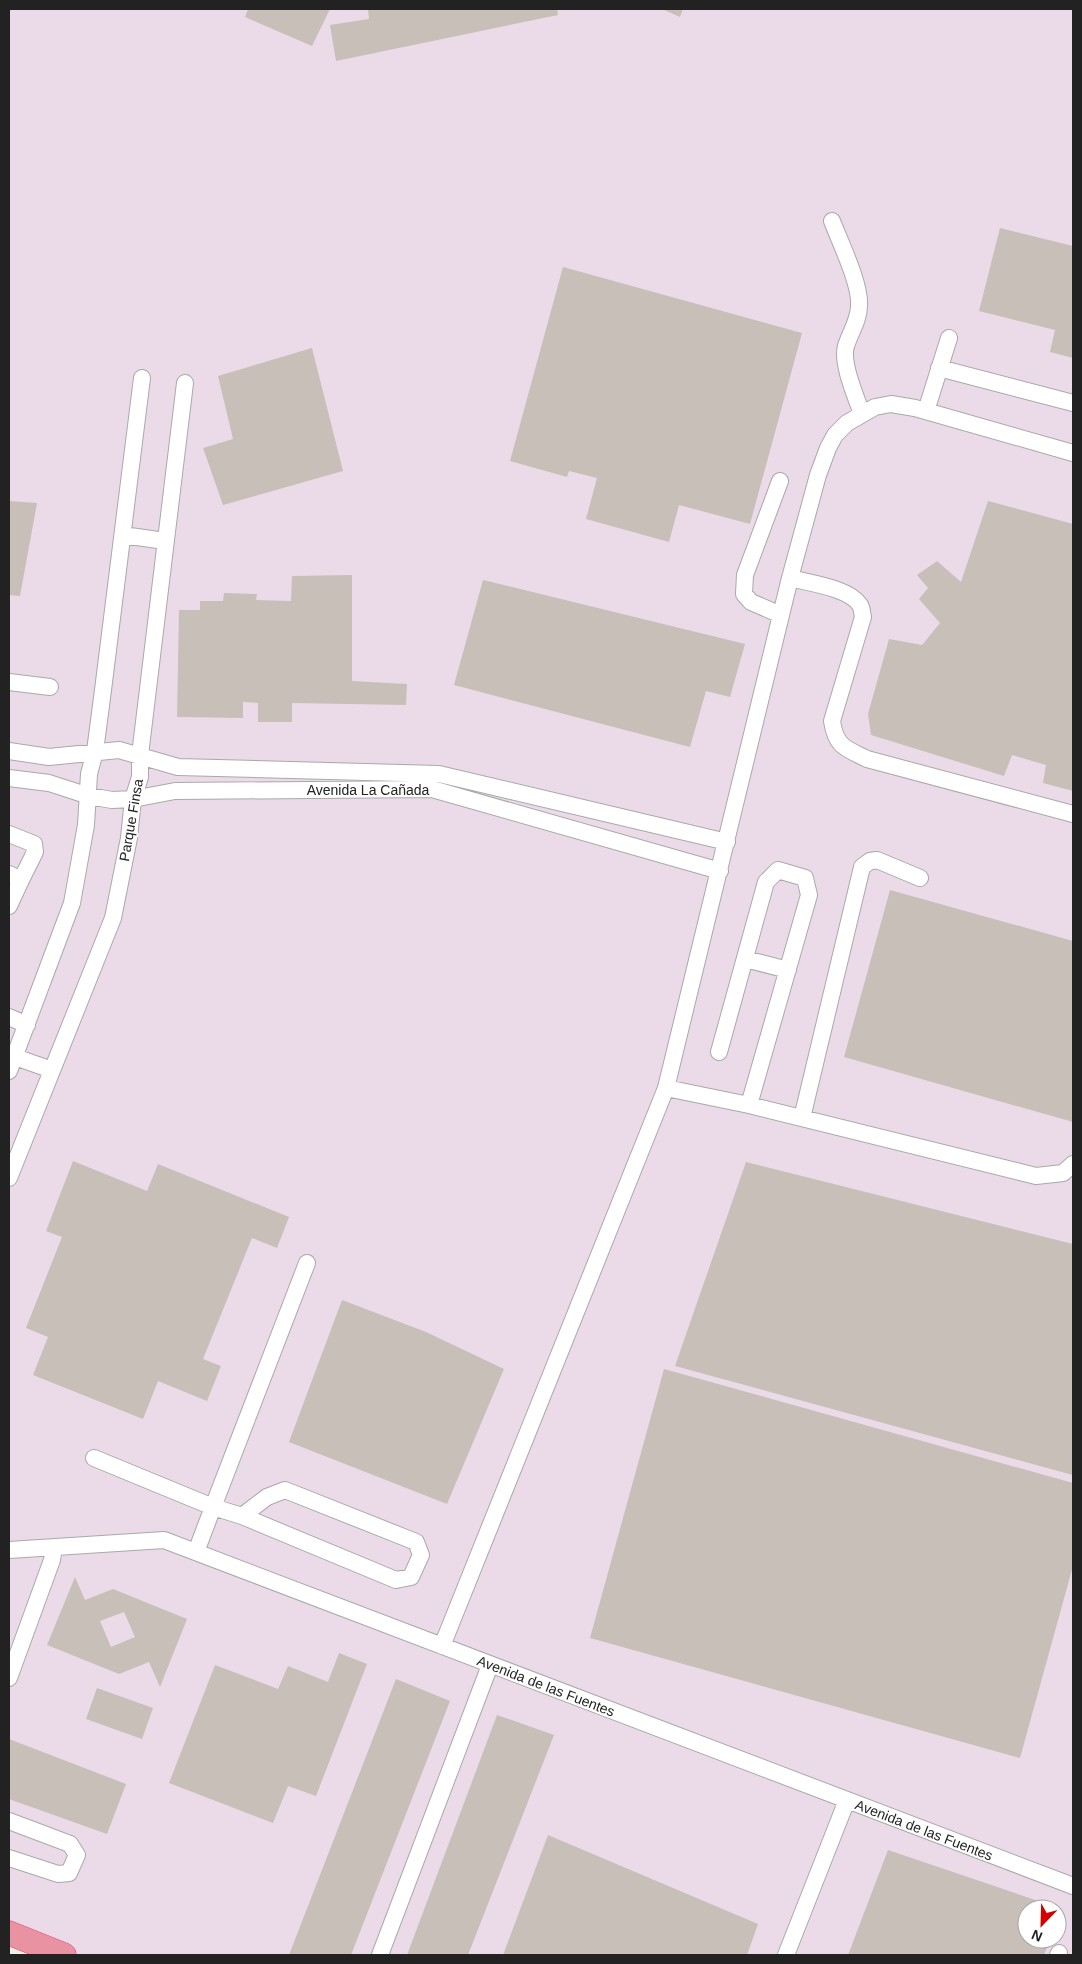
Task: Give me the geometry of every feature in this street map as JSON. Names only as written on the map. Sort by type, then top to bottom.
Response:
[{"type":"highway","points":[[9,1933],[64,1955]]},
{"type":"street","points":[[832,221],[856,286],[860,305],[845,348],[846,365],[862,414]]},
{"type":"street","points":[[926,411],[949,338]]},
{"type":"street","points":[[939,368],[1073,403]]},
{"type":"street","points":[[52,1070],[12,1064],[72,903],[86,825],[89,774],[95,751],[142,378]]},
{"type":"street","name":"Parque Finsa","points":[[9,1178],[114,918],[133,799],[140,777],[140,755],[164,541],[185,383]]},
{"type":"street","points":[[442,1646],[666,1088],[790,578],[818,475],[828,448],[835,435],[847,423],[875,407],[891,404],[926,411],[1073,453]]},
{"type":"street","points":[[780,481],[745,575],[744,594],[751,602],[781,615]]},
{"type":"street","points":[[122,535],[164,541]]},
{"type":"street","points":[[790,578],[834,589],[853,597],[861,606],[862,617],[832,721],[835,736],[844,747],[866,759],[1073,814]]},
{"type":"street","points":[[9,682],[50,687]]},
{"type":"street","points":[[9,751],[49,757],[118,750],[178,767],[439,774],[727,842]]},
{"type":"street","name":"Avenida La Cañada","points":[[9,778],[49,783],[89,796],[112,800],[133,799],[175,792],[432,789],[720,871]]},
{"type":"street","points":[[9,834],[34,844],[35,852],[15,877],[9,906]]},
{"type":"street","points":[[802,1118],[862,867],[870,861],[877,860],[920,878]]},
{"type":"street","points":[[719,1052],[766,882],[778,870],[805,878],[809,895],[748,1105]]},
{"type":"street","points":[[745,959],[788,970]]},
{"type":"street","points":[[9,1017],[27,1024]]},
{"type":"street","points":[[666,1088],[748,1105],[1036,1176],[1063,1173],[1073,1164]]},
{"type":"street","points":[[196,1552],[307,1263]]},
{"type":"street","points":[[94,1458],[242,1516],[396,1580],[412,1578],[421,1555],[416,1542],[285,1490],[267,1497],[242,1516]]},
{"type":"street","name":"Avenida de las Fuentes","points":[[9,1550],[164,1540],[1073,1886]]},
{"type":"street","points":[[9,1678],[52,1560],[54,1547]]},
{"type":"street","points":[[380,1955],[490,1665]]},
{"type":"street","points":[[786,1955],[847,1800]]},
{"type":"street","points":[[9,1821],[70,1844],[77,1855],[69,1873],[58,1874],[9,1858]]},
{"type":"shaded area","points":[[9,9],[1073,9],[1073,1955],[64,1955],[9,1933]]},
{"type":"building","points":[[248,9],[330,9],[312,46],[245,17]]},
{"type":"building","points":[[368,9],[557,9],[558,15],[336,61],[330,25],[369,19]]},
{"type":"building","points":[[662,9],[683,9],[680,17]]},
{"type":"building","points":[[1000,228],[1073,246],[1073,358],[1050,352],[1055,330],[979,311]]},
{"type":"building","points":[[563,267],[802,333],[750,524],[679,505],[669,542],[586,519],[597,478],[569,471],[567,477],[510,461]]},
{"type":"building","points":[[312,348],[343,471],[223,505],[203,448],[233,439],[218,376]]},
{"type":"building","points":[[9,501],[37,503],[20,596],[9,595]]},
{"type":"building","points":[[988,501],[1073,524],[1073,791],[1043,783],[1046,765],[1012,755],[1004,776],[871,735],[868,714],[889,639],[922,645],[940,623],[919,599],[928,588],[917,575],[937,561],[961,582]]},
{"type":"building","points":[[352,575],[352,681],[407,684],[406,705],[292,703],[292,722],[258,722],[258,703],[243,702],[243,718],[177,717],[179,610],[200,610],[200,601],[223,601],[224,593],[257,594],[256,600],[291,601],[292,576]]},
{"type":"building","points":[[483,580],[745,644],[730,697],[706,691],[690,747],[454,685]]},
{"type":"building","points":[[890,890],[1073,941],[1073,1122],[844,1057]]},
{"type":"building","points":[[73,1161],[147,1191],[158,1164],[289,1217],[277,1248],[252,1238],[203,1359],[221,1366],[207,1401],[158,1381],[143,1419],[33,1375],[48,1337],[26,1328],[62,1237],[46,1231]]},
{"type":"building","points":[[746,1162],[1073,1244],[1073,1475],[675,1366]]},
{"type":"building","points":[[342,1300],[426,1332],[504,1369],[447,1504],[289,1442]]},
{"type":"building","points":[[664,1369],[1073,1483],[1073,1566],[1020,1758],[590,1638]]},
{"type":"building","points":[[75,1577],[85,1600],[113,1589],[187,1619],[160,1687],[149,1662],[119,1674],[47,1645]],"holes":[[[124,1612],[135,1637],[111,1647],[100,1621]]]},
{"type":"building","points":[[339,1653],[367,1664],[316,1796],[288,1786],[273,1823],[169,1783],[215,1665],[278,1689],[288,1666],[328,1682]]},
{"type":"building","points":[[396,1679],[450,1701],[351,1955],[289,1955]]},
{"type":"building","points":[[97,1688],[153,1708],[142,1739],[86,1719]]},
{"type":"building","points":[[497,1715],[554,1735],[468,1955],[407,1955]]},
{"type":"building","points":[[9,1739],[126,1784],[107,1834],[9,1799]]},
{"type":"building","points":[[548,1835],[758,1924],[747,1955],[503,1955]]},
{"type":"building","points":[[888,1850],[1033,1899],[1017,1899],[1017,1949],[1047,1949],[1044,1955],[848,1955]]}]
